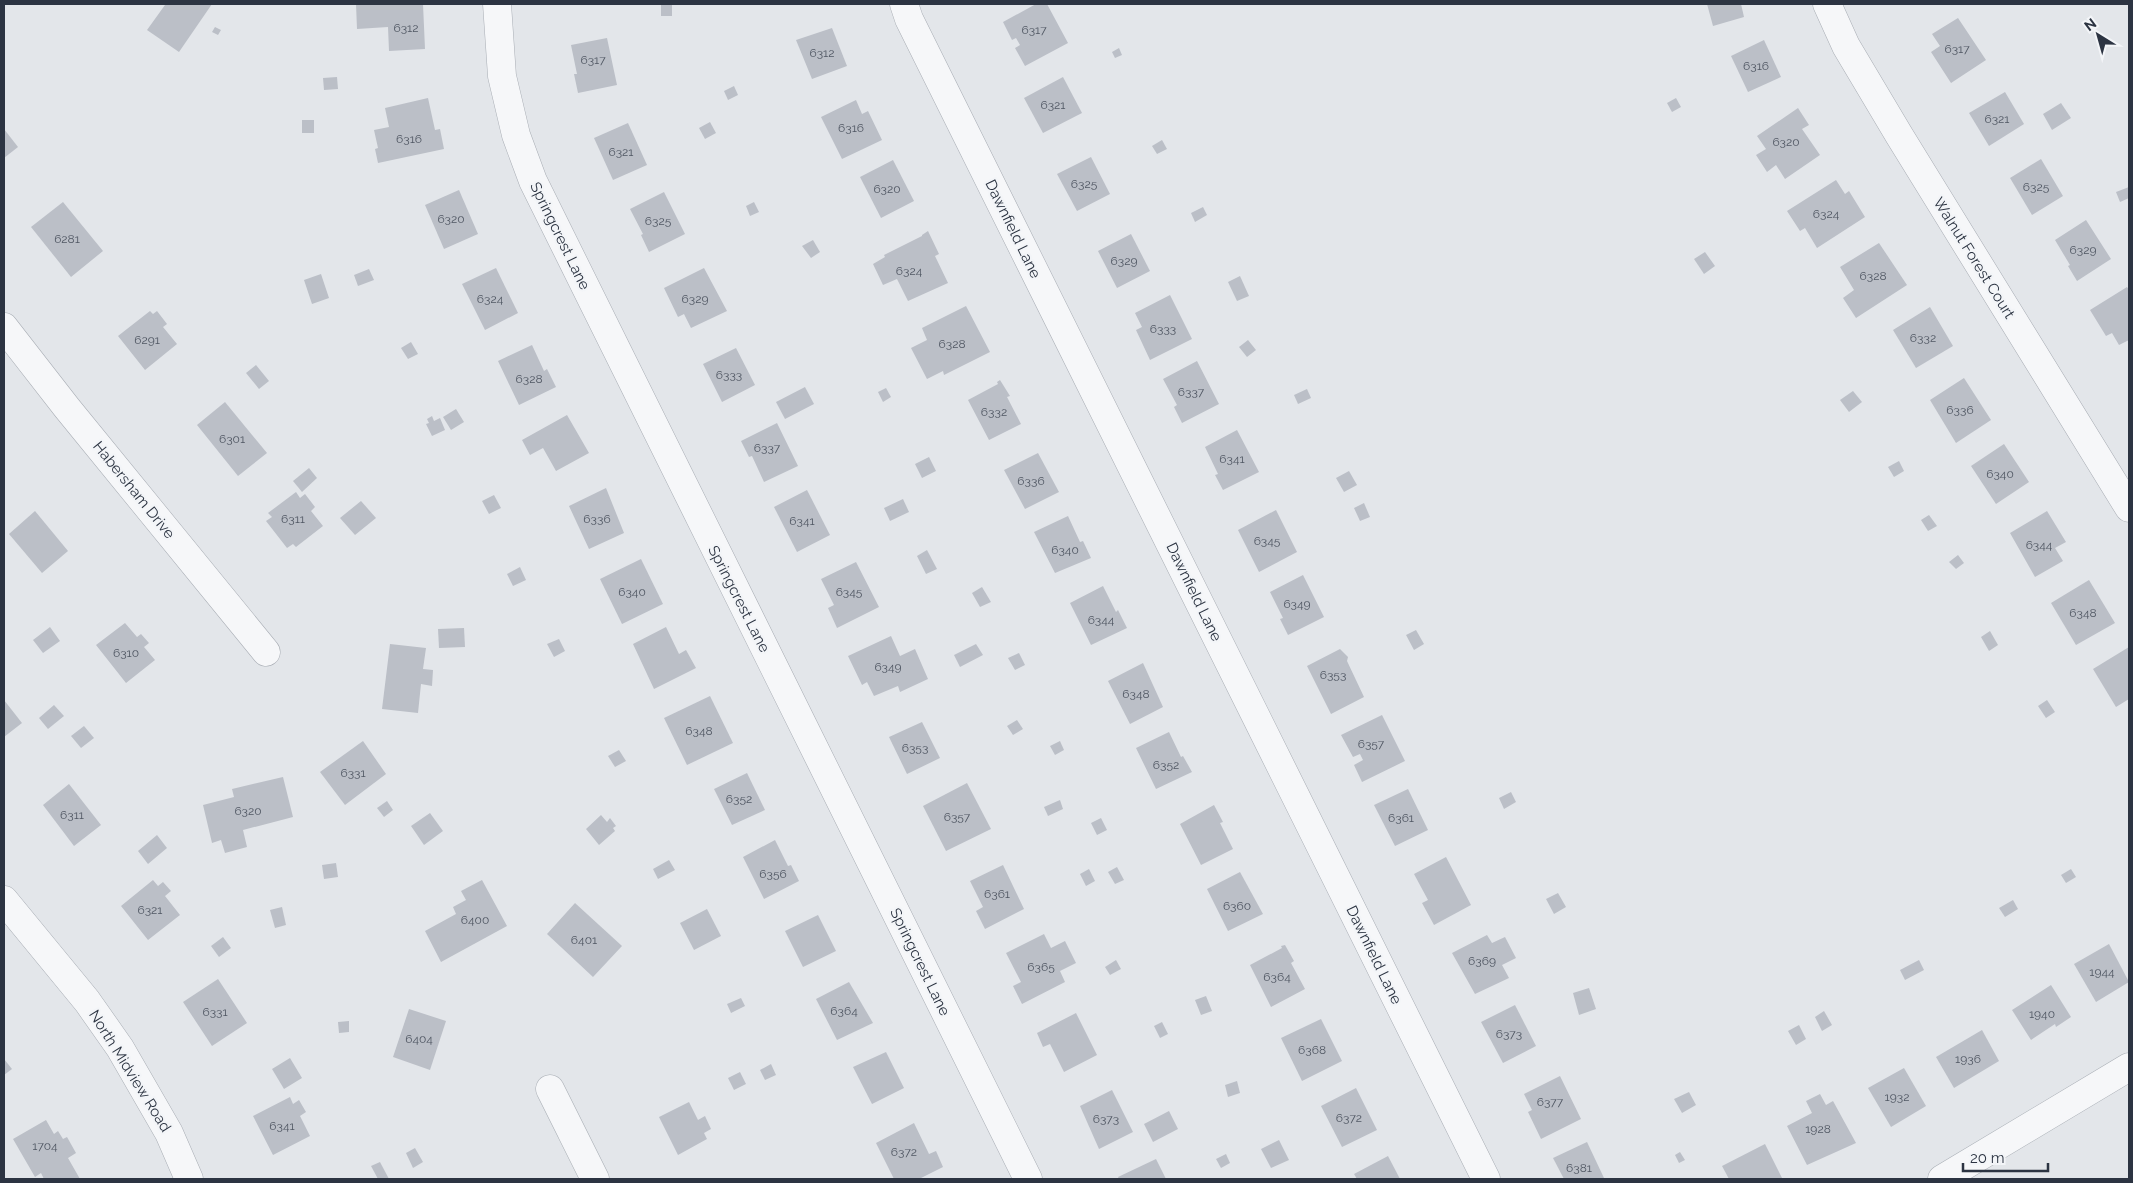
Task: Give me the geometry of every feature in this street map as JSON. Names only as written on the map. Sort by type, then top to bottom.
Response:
[{"type":"street","name":"Springcrest Lane","points":[[497,4],[502,76],[516,135],[533,181],[1028,1179]]},
{"type":"street","name":"Dawnfield Lane","points":[[904,4],[931,64],[1486,1179]]},
{"type":"street","name":"Walnut Forest Court","points":[[1827,4],[1846,46],[1899,135],[2129,508]]},
{"type":"street","name":"Habersham Drive","points":[[4,327],[67,408],[266,652]]},
{"type":"street","name":"North Midview Road","points":[[4,900],[87,1001],[120,1048],[169,1133],[189,1179]]},
{"type":"street","points":[[1942,1179],[2129,1067]]},
{"type":"street","points":[[550,1088],[595,1179]]},
{"type":"building","points":[[163,4],[212,4],[179,52],[147,30],[165,5]]},
{"type":"building","points":[[356,4],[423,4],[425,49],[389,51],[388,27],[357,29]]},
{"type":"building","points":[[661,4],[672,4],[672,16],[661,16]]},
{"type":"building","points":[[1036,4],[1047,4],[1068,43],[1025,66],[1015,48],[1020,45],[1016,38],[1012,40],[1003,22]]},
{"type":"building","points":[[1707,4],[1741,4],[1744,17],[1713,26]]},
{"type":"building","points":[[1958,18],[1986,60],[1951,83],[1931,52],[1940,46],[1932,34]]},
{"type":"building","points":[[215,27],[221,30],[218,35],[212,32]]},
{"type":"building","points":[[832,28],[847,66],[812,79],[796,40]]},
{"type":"building","points":[[607,38],[617,85],[578,93],[574,74],[577,74],[571,45]]},
{"type":"building","points":[[1764,40],[1781,77],[1748,92],[1731,56]]},
{"type":"building","points":[[1119,48],[1122,55],[1115,58],[1112,52]]},
{"type":"building","points":[[337,77],[338,89],[324,90],[323,78]]},
{"type":"building","points":[[1063,77],[1082,113],[1043,133],[1024,98]]},
{"type":"building","points":[[734,86],[738,95],[728,100],[724,91]]},
{"type":"building","points":[[2005,92],[2024,124],[1989,146],[1969,113]]},
{"type":"building","points":[[428,98],[435,130],[440,129],[444,149],[378,163],[375,149],[378,148],[374,130],[389,127],[385,108]]},
{"type":"building","points":[[1676,98],[1681,107],[1672,112],[1667,103]]},
{"type":"building","points":[[856,100],[862,114],[868,111],[882,140],[842,159],[821,117]]},
{"type":"building","points":[[2061,103],[2071,118],[2052,130],[2043,114]]},
{"type":"building","points":[[1798,108],[1809,125],[1802,129],[1820,155],[1785,179],[1776,165],[1767,172],[1756,155],[1766,149],[1757,136]]},
{"type":"building","points":[[302,120],[314,120],[314,133],[302,133]]},
{"type":"building","points":[[710,122],[716,133],[705,139],[699,128]]},
{"type":"building","points":[[628,123],[647,165],[613,180],[594,138]]},
{"type":"building","points":[[4,129],[18,147],[4,158]]},
{"type":"building","points":[[1162,140],[1167,149],[1157,154],[1152,146]]},
{"type":"building","points":[[1091,157],[1110,194],[1077,211],[1057,174]]},
{"type":"building","points":[[2041,159],[2063,196],[2032,215],[2010,178]]},
{"type":"building","points":[[893,160],[914,201],[881,218],[860,177]]},
{"type":"building","points":[[1836,180],[1845,194],[1849,191],[1865,217],[1817,248],[1805,228],[1800,231],[1787,211]]},
{"type":"building","points":[[2129,187],[2129,198],[2120,202],[2116,192]]},
{"type":"building","points":[[459,190],[478,234],[444,249],[425,205]]},
{"type":"building","points":[[664,192],[685,234],[649,252],[641,235],[643,234],[630,209]]},
{"type":"building","points":[[63,202],[103,251],[71,277],[31,227]]},
{"type":"building","points":[[754,202],[759,212],[750,216],[746,206]]},
{"type":"building","points":[[1203,207],[1207,215],[1195,222],[1191,213]]},
{"type":"building","points":[[2086,220],[2111,259],[2077,281],[2055,240]]},
{"type":"building","points":[[928,231],[939,254],[935,256],[948,283],[908,301],[897,279],[883,285],[873,264],[885,257],[884,255],[922,236]]},
{"type":"building","points":[[1131,234],[1150,271],[1117,288],[1098,251]]},
{"type":"building","points":[[813,240],[820,252],[811,258],[802,246]]},
{"type":"building","points":[[1879,243],[1907,285],[1856,318],[1843,298],[1854,290],[1840,267]]},
{"type":"building","points":[[1705,252],[1715,266],[1704,274],[1694,259]]},
{"type":"building","points":[[496,268],[518,313],[485,330],[462,284]]},
{"type":"building","points":[[704,268],[727,311],[691,328],[684,314],[678,317],[664,288]]},
{"type":"building","points":[[369,269],[374,280],[358,286],[354,275]]},
{"type":"building","points":[[321,274],[329,298],[312,304],[304,280]]},
{"type":"building","points":[[1240,276],[1249,296],[1237,301],[1228,282]]},
{"type":"building","points":[[2127,287],[2129,290],[2129,340],[2119,345],[2112,333],[2106,336],[2090,310]]},
{"type":"building","points":[[1170,295],[1192,339],[1150,360],[1136,330],[1142,327],[1135,313]]},
{"type":"building","points":[[966,306],[990,352],[944,375],[943,371],[927,379],[911,348],[927,340],[922,328]]},
{"type":"building","points":[[1930,307],[1953,346],[1916,368],[1893,330]]},
{"type":"building","points":[[150,311],[153,314],[157,311],[167,324],[163,327],[177,344],[145,370],[118,336]]},
{"type":"building","points":[[1248,340],[1256,350],[1247,357],[1239,347]]},
{"type":"building","points":[[411,342],[418,354],[408,359],[401,348]]},
{"type":"building","points":[[532,345],[544,371],[547,369],[556,387],[519,405],[498,361]]},
{"type":"building","points":[[736,348],[755,385],[722,402],[703,364]]},
{"type":"building","points":[[1197,361],[1219,404],[1182,423],[1174,407],[1177,405],[1163,379]]},
{"type":"building","points":[[256,365],[269,381],[259,389],[246,373]]},
{"type":"building","points":[[1964,378],[1991,420],[1956,443],[1930,400]]},
{"type":"building","points":[[1000,380],[1010,396],[1007,397],[1021,424],[989,440],[968,400],[998,384],[997,382]]},
{"type":"building","points":[[805,387],[814,404],[785,419],[776,402]]},
{"type":"building","points":[[886,388],[891,397],[883,402],[878,392]]},
{"type":"building","points":[[1307,389],[1311,398],[1298,404],[1294,395]]},
{"type":"building","points":[[1853,391],[1862,402],[1849,412],[1840,400]]},
{"type":"building","points":[[225,402],[267,453],[238,476],[197,425]]},
{"type":"building","points":[[456,409],[464,422],[451,430],[443,417]]},
{"type":"building","points":[[567,415],[589,453],[556,471],[543,448],[530,455],[522,440]]},
{"type":"building","points":[[432,416],[434,421],[440,418],[445,430],[432,436],[426,424],[429,423],[427,419]]},
{"type":"building","points":[[777,423],[798,466],[764,482],[752,456],[749,457],[741,441]]},
{"type":"building","points":[[1237,430],[1259,472],[1223,490],[1215,475],[1218,474],[1205,447]]},
{"type":"building","points":[[2004,444],[2029,482],[1996,504],[1971,466]]},
{"type":"building","points":[[1038,453],[1059,492],[1025,509],[1004,470]]},
{"type":"building","points":[[929,457],[936,471],[922,478],[915,464]]},
{"type":"building","points":[[1899,461],[1904,471],[1894,477],[1888,467]]},
{"type":"building","points":[[309,468],[317,478],[302,492],[293,481]]},
{"type":"building","points":[[1349,471],[1357,485],[1344,492],[1336,478]]},
{"type":"building","points":[[606,488],[624,533],[589,549],[569,506]]},
{"type":"building","points":[[807,490],[830,535],[797,552],[774,507]]},
{"type":"building","points":[[296,492],[300,498],[305,494],[315,507],[311,511],[323,526],[296,547],[293,544],[287,548],[266,521],[272,517],[268,513]]},
{"type":"building","points":[[494,495],[501,508],[489,514],[482,501]]},
{"type":"building","points":[[903,499],[909,512],[890,521],[884,508]]},
{"type":"building","points":[[361,501],[376,518],[355,535],[340,518]]},
{"type":"building","points":[[1364,503],[1370,517],[1360,521],[1354,508]]},
{"type":"building","points":[[1276,510],[1297,552],[1259,572],[1238,530]]},
{"type":"building","points":[[35,511],[68,551],[42,573],[9,534]]},
{"type":"building","points":[[2047,511],[2066,542],[2055,548],[2063,561],[2035,577],[2010,533]]},
{"type":"building","points":[[1929,515],[1937,526],[1928,531],[1921,520]]},
{"type":"building","points":[[1068,516],[1080,542],[1083,541],[1091,558],[1055,573],[1034,532]]},
{"type":"building","points":[[927,550],[937,569],[926,574],[917,556]]},
{"type":"building","points":[[1958,555],[1964,563],[1956,569],[1949,562]]},
{"type":"building","points":[[641,559],[663,604],[622,624],[600,579]]},
{"type":"building","points":[[856,562],[879,607],[837,628],[828,608],[834,605],[821,579]]},
{"type":"building","points":[[520,567],[526,580],[513,586],[507,574]]},
{"type":"building","points":[[1303,575],[1324,617],[1288,635],[1280,619],[1283,618],[1270,592]]},
{"type":"building","points":[[2089,580],[2115,623],[2076,645],[2051,603]]},
{"type":"building","points":[[1103,586],[1116,612],[1118,610],[1127,628],[1091,645],[1070,603]]},
{"type":"building","points":[[982,587],[991,602],[980,607],[972,593]]},
{"type":"building","points":[[125,623],[137,637],[141,634],[149,643],[144,647],[155,660],[126,683],[96,645]]},
{"type":"building","points":[[50,627],[60,641],[43,653],[33,640]]},
{"type":"building","points":[[666,627],[679,654],[686,650],[696,668],[654,689],[633,644]]},
{"type":"building","points":[[464,628],[465,647],[439,648],[438,629]]},
{"type":"building","points":[[1416,630],[1424,644],[1414,650],[1406,635]]},
{"type":"building","points":[[1990,631],[1998,645],[1989,651],[1981,637]]},
{"type":"building","points":[[891,636],[900,656],[915,649],[928,679],[900,692],[898,686],[874,696],[867,682],[862,685],[848,656]]},
{"type":"building","points":[[559,639],[565,651],[554,657],[547,644]]},
{"type":"building","points":[[390,644],[426,648],[423,669],[433,670],[432,686],[421,684],[418,713],[382,709]]},
{"type":"building","points":[[976,644],[983,655],[960,667],[954,655]]},
{"type":"building","points":[[2129,647],[2129,699],[2116,707],[2093,669]]},
{"type":"building","points":[[1340,649],[1348,657],[1347,661],[1364,697],[1331,714],[1307,666]]},
{"type":"building","points":[[1019,653],[1025,665],[1015,670],[1008,658]]},
{"type":"building","points":[[1143,663],[1163,707],[1130,724],[1108,681]]},
{"type":"building","points":[[710,696],[733,743],[687,765],[664,718]]},
{"type":"building","points":[[4,700],[22,723],[4,737]]},
{"type":"building","points":[[2047,700],[2055,712],[2046,718],[2038,706]]},
{"type":"building","points":[[54,705],[64,716],[48,729],[39,718]]},
{"type":"building","points":[[1382,715],[1405,761],[1362,782],[1354,765],[1363,760],[1360,754],[1353,757],[1341,735]]},
{"type":"building","points":[[1017,720],[1023,729],[1013,735],[1007,726]]},
{"type":"building","points":[[922,722],[940,758],[907,774],[889,737]]},
{"type":"building","points":[[84,726],[94,738],[81,748],[71,736]]},
{"type":"building","points":[[1169,732],[1181,757],[1183,756],[1192,772],[1156,789],[1136,748]]},
{"type":"building","points":[[363,741],[386,774],[345,805],[320,772]]},
{"type":"building","points":[[1060,741],[1064,750],[1055,755],[1050,746]]},
{"type":"building","points":[[619,750],[626,761],[615,767],[608,756]]},
{"type":"building","points":[[747,773],[765,810],[732,825],[714,789]]},
{"type":"building","points":[[283,777],[293,817],[243,830],[247,847],[225,853],[221,840],[212,843],[203,805],[234,797],[232,789]]},
{"type":"building","points":[[967,783],[991,829],[946,851],[923,806]]},
{"type":"building","points":[[69,784],[101,825],[74,846],[43,805]]},
{"type":"building","points":[[1408,789],[1428,830],[1395,846],[1374,805]]},
{"type":"building","points":[[1511,792],[1516,802],[1504,809],[1499,798]]},
{"type":"building","points":[[1060,800],[1063,809],[1048,816],[1044,807]]},
{"type":"building","points":[[387,801],[393,810],[384,817],[377,808]]},
{"type":"building","points":[[1214,805],[1223,822],[1220,823],[1233,849],[1201,865],[1180,824]]},
{"type":"building","points":[[430,813],[443,831],[424,845],[411,826]]},
{"type":"building","points":[[601,815],[607,822],[610,818],[616,826],[613,828],[615,831],[599,845],[586,829]]},
{"type":"building","points":[[1101,818],[1107,830],[1097,835],[1091,823]]},
{"type":"building","points":[[157,835],[167,848],[148,864],[138,851]]},
{"type":"building","points":[[775,840],[788,866],[791,865],[799,881],[764,899],[743,857]]},
{"type":"building","points":[[1446,857],[1471,905],[1434,925],[1422,903],[1428,900],[1414,874]]},
{"type":"building","points":[[669,860],[675,870],[658,879],[653,869]]},
{"type":"building","points":[[336,863],[338,877],[324,879],[322,865]]},
{"type":"building","points":[[1003,865],[1024,909],[985,929],[976,911],[983,907],[970,881]]},
{"type":"building","points":[[1117,867],[1124,880],[1115,884],[1108,872]]},
{"type":"building","points":[[1089,869],[1095,881],[1086,886],[1080,874]]},
{"type":"building","points":[[2071,869],[2076,877],[2066,883],[2061,875]]},
{"type":"building","points":[[1240,872],[1263,914],[1228,931],[1207,889]]},
{"type":"building","points":[[153,880],[158,886],[163,882],[171,891],[165,896],[180,915],[148,940],[121,906]]},
{"type":"building","points":[[482,880],[507,926],[441,962],[425,931],[456,914],[453,907],[466,900],[461,891]]},
{"type":"building","points":[[1558,893],[1566,907],[1554,914],[1546,899]]},
{"type":"building","points":[[2013,900],[2018,909],[2005,917],[1999,908]]},
{"type":"building","points":[[575,903],[622,946],[593,977],[547,934]]},
{"type":"building","points":[[282,907],[286,925],[275,928],[270,910]]},
{"type":"building","points":[[707,909],[721,936],[694,950],[680,923]]},
{"type":"building","points":[[818,915],[836,951],[803,967],[785,931]]},
{"type":"building","points":[[1044,934],[1051,948],[1065,941],[1076,963],[1060,971],[1065,982],[1022,1004],[1013,986],[1021,982],[1006,953]]},
{"type":"building","points":[[1487,935],[1492,943],[1505,937],[1516,958],[1502,965],[1509,978],[1475,994],[1452,953]]},
{"type":"building","points":[[223,937],[231,948],[219,957],[211,946]]},
{"type":"building","points":[[2109,944],[2129,982],[2096,1002],[2074,964]]},
{"type":"building","points":[[1285,945],[1294,961],[1291,963],[1305,989],[1271,1007],[1250,965]]},
{"type":"building","points":[[1116,960],[1121,969],[1110,975],[1105,967]]},
{"type":"building","points":[[1919,960],[1924,970],[1905,980],[1900,970]]},
{"type":"building","points":[[218,979],[247,1023],[212,1046],[183,1002]]},
{"type":"building","points":[[849,982],[873,1023],[837,1040],[816,999]]},
{"type":"building","points":[[2051,985],[2071,1017],[2056,1027],[2055,1024],[2031,1040],[2012,1010]]},
{"type":"building","points":[[1589,988],[1596,1009],[1579,1015],[1573,993]]},
{"type":"building","points":[[1206,996],[1212,1011],[1201,1015],[1195,1000]]},
{"type":"building","points":[[741,998],[745,1006],[731,1013],[727,1004]]},
{"type":"building","points":[[1515,1005],[1536,1046],[1503,1063],[1481,1022]]},
{"type":"building","points":[[409,1009],[446,1021],[430,1070],[393,1057]]},
{"type":"building","points":[[1824,1011],[1832,1025],[1822,1031],[1815,1017]]},
{"type":"building","points":[[1076,1013],[1097,1055],[1064,1072],[1050,1044],[1043,1047],[1037,1033]]},
{"type":"building","points":[[1321,1019],[1342,1061],[1302,1081],[1281,1038]]},
{"type":"building","points":[[349,1021],[349,1032],[339,1033],[338,1022]]},
{"type":"building","points":[[1162,1022],[1168,1034],[1160,1038],[1154,1026]]},
{"type":"building","points":[[1799,1025],[1806,1039],[1796,1045],[1788,1031]]},
{"type":"building","points":[[1982,1030],[1999,1061],[1954,1088],[1936,1057]]},
{"type":"building","points":[[886,1052],[904,1088],[872,1104],[853,1067]]},
{"type":"building","points":[[290,1058],[302,1078],[284,1089],[272,1069]]},
{"type":"building","points":[[4,1059],[12,1069],[4,1075]]},
{"type":"building","points":[[771,1064],[776,1075],[765,1080],[760,1070]]},
{"type":"building","points":[[1904,1068],[1926,1106],[1891,1127],[1868,1088]]},
{"type":"building","points":[[740,1072],[746,1084],[734,1090],[728,1078]]},
{"type":"building","points":[[1560,1076],[1581,1119],[1541,1139],[1528,1112],[1532,1110],[1524,1094]]},
{"type":"building","points":[[1237,1081],[1240,1093],[1228,1097],[1225,1085]]},
{"type":"building","points":[[1356,1088],[1377,1130],[1342,1147],[1321,1106]]},
{"type":"building","points":[[1112,1090],[1133,1132],[1099,1149],[1080,1106]]},
{"type":"building","points":[[1689,1092],[1696,1105],[1682,1113],[1674,1099]]},
{"type":"building","points":[[1820,1094],[1826,1105],[1833,1101],[1856,1143],[1807,1165],[1787,1126],[1812,1113],[1806,1101]]},
{"type":"building","points":[[290,1097],[293,1104],[299,1100],[306,1112],[300,1116],[310,1136],[273,1155],[253,1116]]},
{"type":"building","points":[[689,1102],[698,1120],[705,1116],[711,1129],[704,1133],[707,1139],[678,1155],[659,1117]]},
{"type":"building","points":[[1169,1111],[1178,1129],[1153,1142],[1144,1124]]},
{"type":"building","points":[[46,1120],[54,1134],[58,1131],[63,1139],[67,1137],[76,1153],[68,1158],[80,1179],[44,1179],[41,1173],[35,1177],[13,1139]]},
{"type":"building","points":[[914,1123],[929,1154],[936,1151],[943,1167],[919,1179],[894,1179],[876,1143]]},
{"type":"building","points":[[1279,1140],[1289,1160],[1271,1168],[1261,1149]]},
{"type":"building","points":[[1587,1142],[1604,1178],[1564,1179],[1553,1158]]},
{"type":"building","points":[[1765,1144],[1782,1178],[1729,1179],[1722,1166]]},
{"type":"building","points":[[415,1148],[423,1162],[413,1168],[406,1153]]},
{"type":"building","points":[[1680,1152],[1685,1160],[1679,1163],[1675,1155]]},
{"type":"building","points":[[1226,1154],[1230,1163],[1221,1168],[1216,1159]]},
{"type":"building","points":[[1388,1156],[1400,1179],[1357,1179],[1354,1174]]},
{"type":"building","points":[[1156,1159],[1166,1179],[1119,1179],[1118,1177]]},
{"type":"building","points":[[380,1162],[389,1179],[378,1179],[371,1166]]}]
